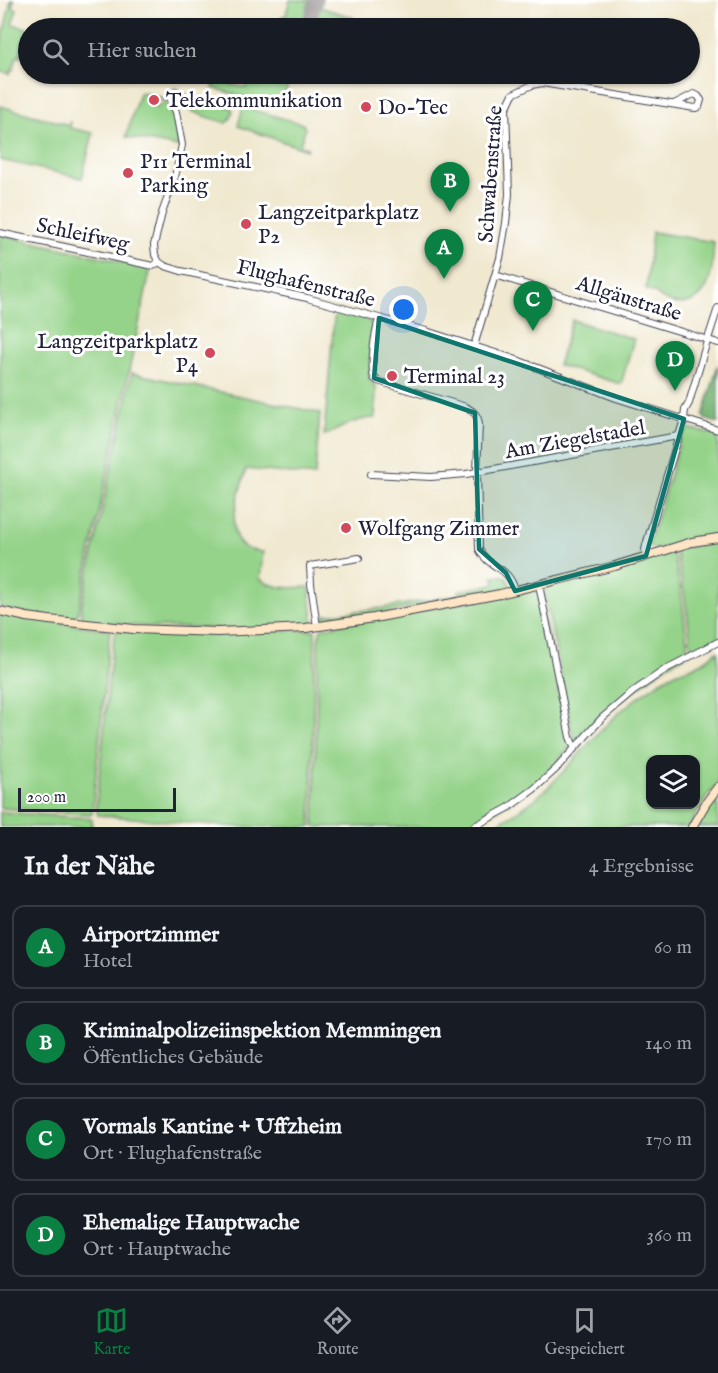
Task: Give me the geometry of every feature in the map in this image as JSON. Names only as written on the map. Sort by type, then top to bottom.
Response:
[{"type":"street","name":"Schwabenstraße","points":[[474,346],[503,246],[509,194],[506,109],[513,94],[537,84]]},
{"type":"street","name":"Schwabenstraße","points":[[548,84],[674,104]]},
{"type":"street","points":[[159,262],[155,255],[154,245],[175,177],[182,145],[176,112],[169,95]]},
{"type":"street","name":"Schleifweg","points":[[0,233],[153,266],[159,262]]},
{"type":"street","name":"Flughafenstraße","points":[[159,262],[181,271],[296,295],[474,346],[598,392],[718,429]]},
{"type":"street","name":"Allgäustraße","points":[[495,276],[718,343]]},
{"type":"street","points":[[646,556],[646,545],[685,410],[718,308]]},
{"type":"street","name":"Am Ziegelstadel","points":[[379,318],[372,372],[374,378],[466,407],[474,412],[479,424],[477,472]]},
{"type":"street","name":"Am Ziegelstadel","points":[[371,474],[446,477],[678,436]]},
{"type":"street","points":[[477,472],[478,549],[488,561],[506,573],[515,591]]},
{"type":"street","points":[[0,611],[38,618],[145,629],[236,632],[317,627],[515,591],[615,566],[692,542],[718,538]]},
{"type":"street","points":[[317,627],[310,566],[359,558]]},
{"type":"street","points":[[539,585],[574,747]]},
{"type":"street","points":[[473,827],[525,796],[550,775],[602,718],[634,691],[677,663],[718,642]]},
{"type":"street","points":[[692,827],[718,787]]},
{"type":"highlighted area","points":[[379,318],[684,419],[646,556],[515,591],[506,573],[479,549],[475,413],[374,378]]},
{"type":"green space","points":[[11,0],[14,0],[12,8],[17,9],[12,24],[18,26],[18,56],[10,74],[0,71],[0,50]]},
{"type":"green space","points":[[290,0],[310,0],[305,18],[281,18],[285,17]]},
{"type":"green space","points":[[319,7],[353,18],[316,18]]},
{"type":"green space","points":[[214,84],[231,84],[246,88],[247,84],[288,84],[283,101],[276,105],[213,88]]},
{"type":"green space","points":[[174,88],[180,90],[180,93],[232,108],[231,118],[226,123],[193,112],[180,103],[175,96]]},
{"type":"green space","points":[[144,92],[160,97],[153,98],[151,102],[156,104],[157,108],[160,104],[170,105],[177,126],[179,147],[126,137],[139,93]]},
{"type":"green space","points":[[0,106],[69,125],[70,121],[70,128],[93,133],[82,178],[0,160]]},
{"type":"green space","points":[[243,107],[303,124],[305,129],[300,145],[308,148],[307,150],[238,126]]},
{"type":"green space","points":[[652,232],[714,242],[711,275],[705,290],[693,301],[682,304],[673,303],[646,290]]},
{"type":"green space","points":[[0,235],[147,267],[150,272],[77,616],[73,619],[0,608]]},
{"type":"green space","points":[[338,311],[364,318],[372,323],[369,378],[376,386],[375,418],[354,422],[324,435],[334,318]]},
{"type":"green space","points":[[572,320],[634,339],[621,384],[558,365]]},
{"type":"green space","points":[[718,365],[718,423],[705,419],[703,416]]},
{"type":"green space","points":[[132,373],[320,413],[315,476],[246,469],[234,522],[238,541],[246,548],[263,552],[260,579],[278,587],[309,587],[312,624],[255,629],[151,627],[84,620],[81,617],[81,608]]},
{"type":"green space","points":[[688,428],[707,433],[718,433],[718,538],[652,548],[649,545],[650,540],[682,435]]},
{"type":"green space","points":[[718,541],[718,640],[694,651],[691,648],[685,598],[675,549]]},
{"type":"green space","points":[[672,550],[682,601],[688,654],[669,664],[600,717],[576,740],[573,736],[544,592],[549,586]]},
{"type":"green space","points":[[505,576],[510,584],[509,589],[357,618],[322,621],[325,615],[459,595],[459,591],[494,584],[496,581],[493,577]]},
{"type":"green space","points":[[530,590],[537,591],[539,594],[569,749],[519,797],[467,827],[314,827],[318,641],[322,628]]},
{"type":"green space","points":[[0,613],[110,630],[92,814],[0,808]]},
{"type":"green space","points":[[315,630],[311,827],[236,827],[98,815],[96,808],[115,631]]},
{"type":"green space","points":[[718,651],[718,783],[700,808],[700,755],[646,755],[646,809],[700,809],[689,827],[491,827],[538,796],[611,720],[648,690],[678,672],[704,661]]},
{"type":"green space","points":[[718,793],[718,827],[696,827]]},
{"type":"green space","points":[[0,812],[88,818],[92,820],[92,827],[0,827]]},
{"type":"taxiway","points":[[311,18],[316,0]]},
{"type":"place","name":"Telekommunikation","points":[[154,100]]},
{"type":"place","name":"Do-Tec","points":[[366,107]]},
{"type":"place","name":"P11 Terminal Parking","points":[[128,173]]},
{"type":"place","name":"Kriminalpolizeiinspektion Memmingen","points":[[450,212]]},
{"type":"place","name":"Langzeitparkplatz P2","points":[[246,224]]},
{"type":"place","name":"Airportzimmer","points":[[444,279]]},
{"type":"place","name":"Vormals Kantine + Uffzheim","points":[[533,331]]},
{"type":"place","name":"Langzeitparkplatz P4","points":[[210,353]]},
{"type":"place","name":"Terminal 23","points":[[392,376]]},
{"type":"place","name":"Ehemalige Hauptwache","points":[[675,391]]},
{"type":"place","name":"Wolfgang Zimmer","points":[[346,528]]}]
